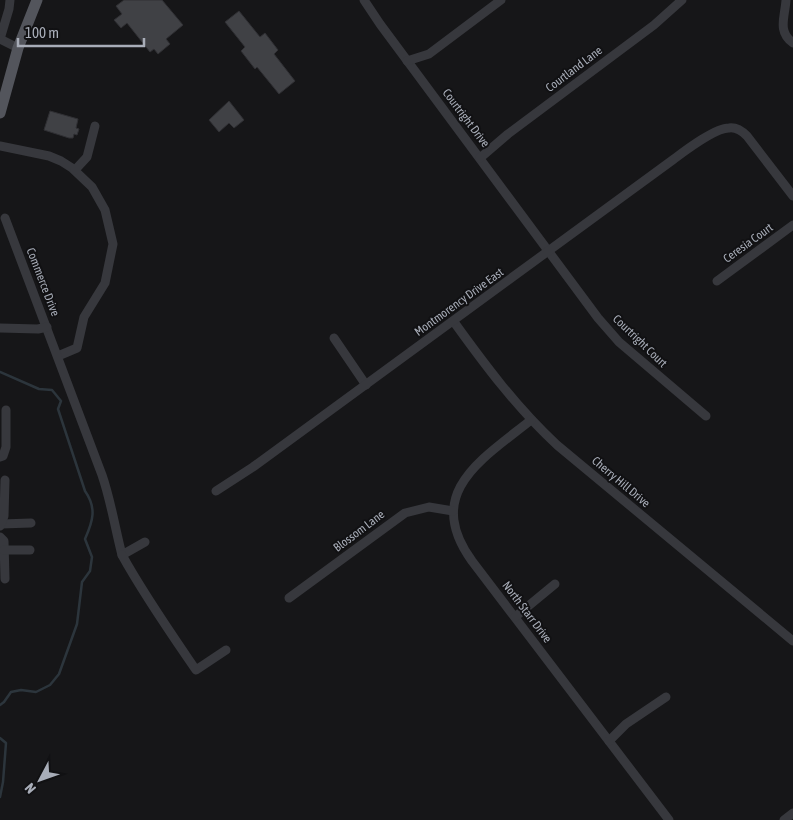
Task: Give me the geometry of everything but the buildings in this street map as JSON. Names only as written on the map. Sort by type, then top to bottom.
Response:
[{"type":"main road","points":[[0,113],[18,48],[36,0]]},
{"type":"street","points":[[10,0],[0,39],[18,48]]},
{"type":"street","name":"Courtright Drive","points":[[364,0],[548,252]]},
{"type":"street","points":[[407,60],[429,54],[501,0]]},
{"type":"street","name":"Courtland Lane","points":[[480,158],[516,128],[654,25],[682,0]]},
{"type":"street","points":[[786,0],[784,32],[786,38],[793,43]]},
{"type":"street","points":[[75,170],[87,157],[95,126]]},
{"type":"street","name":"Montmorency Drive East","points":[[216,491],[253,468],[688,149],[726,128],[741,131],[747,136],[793,196]]},
{"type":"street","points":[[0,146],[50,156],[61,161],[75,170],[92,187],[105,210],[113,244],[105,283],[84,317],[77,348],[58,356]]},
{"type":"street","name":"Commerce Drive","points":[[5,218],[111,500],[114,525],[122,555],[139,586],[196,670],[226,650]]},
{"type":"street","name":"Ceresia Court","points":[[718,281],[793,225]]},
{"type":"street","name":"Courtright Court","points":[[548,252],[598,318],[619,342],[706,416]]},
{"type":"street","name":"Cherry Hill Drive","points":[[454,322],[485,364],[531,420],[557,445],[793,641]]},
{"type":"street","points":[[0,328],[38,329],[47,327]]},
{"type":"street","points":[[334,338],[366,385]]},
{"type":"street","points":[[0,457],[3,456],[6,447],[6,410]]},
{"type":"street","name":"North Starr Drive","points":[[531,420],[485,457],[462,484],[456,495],[453,512],[455,530],[465,552],[669,820]]},
{"type":"street","points":[[5,480],[4,516],[0,525],[31,524]]},
{"type":"street","name":"Blossom Lane","points":[[289,598],[405,513],[429,508],[453,512]]},
{"type":"street","points":[[0,537],[4,541],[5,580]]},
{"type":"street","points":[[122,555],[145,542]]},
{"type":"street","points":[[4,550],[30,550]]},
{"type":"street","points":[[515,617],[555,584]]},
{"type":"street","points":[[609,741],[626,724],[666,697]]},
{"type":"street","points":[[784,820],[793,813]]},
{"type":"waterway","points":[[0,372],[39,389],[52,390],[61,401],[58,409],[92,509],[90,526],[85,539],[92,557],[90,571],[82,582],[77,624],[59,674],[50,685],[36,692],[21,690],[11,692],[0,705]]},
{"type":"waterway","points":[[0,738],[6,743],[0,797]]}]
